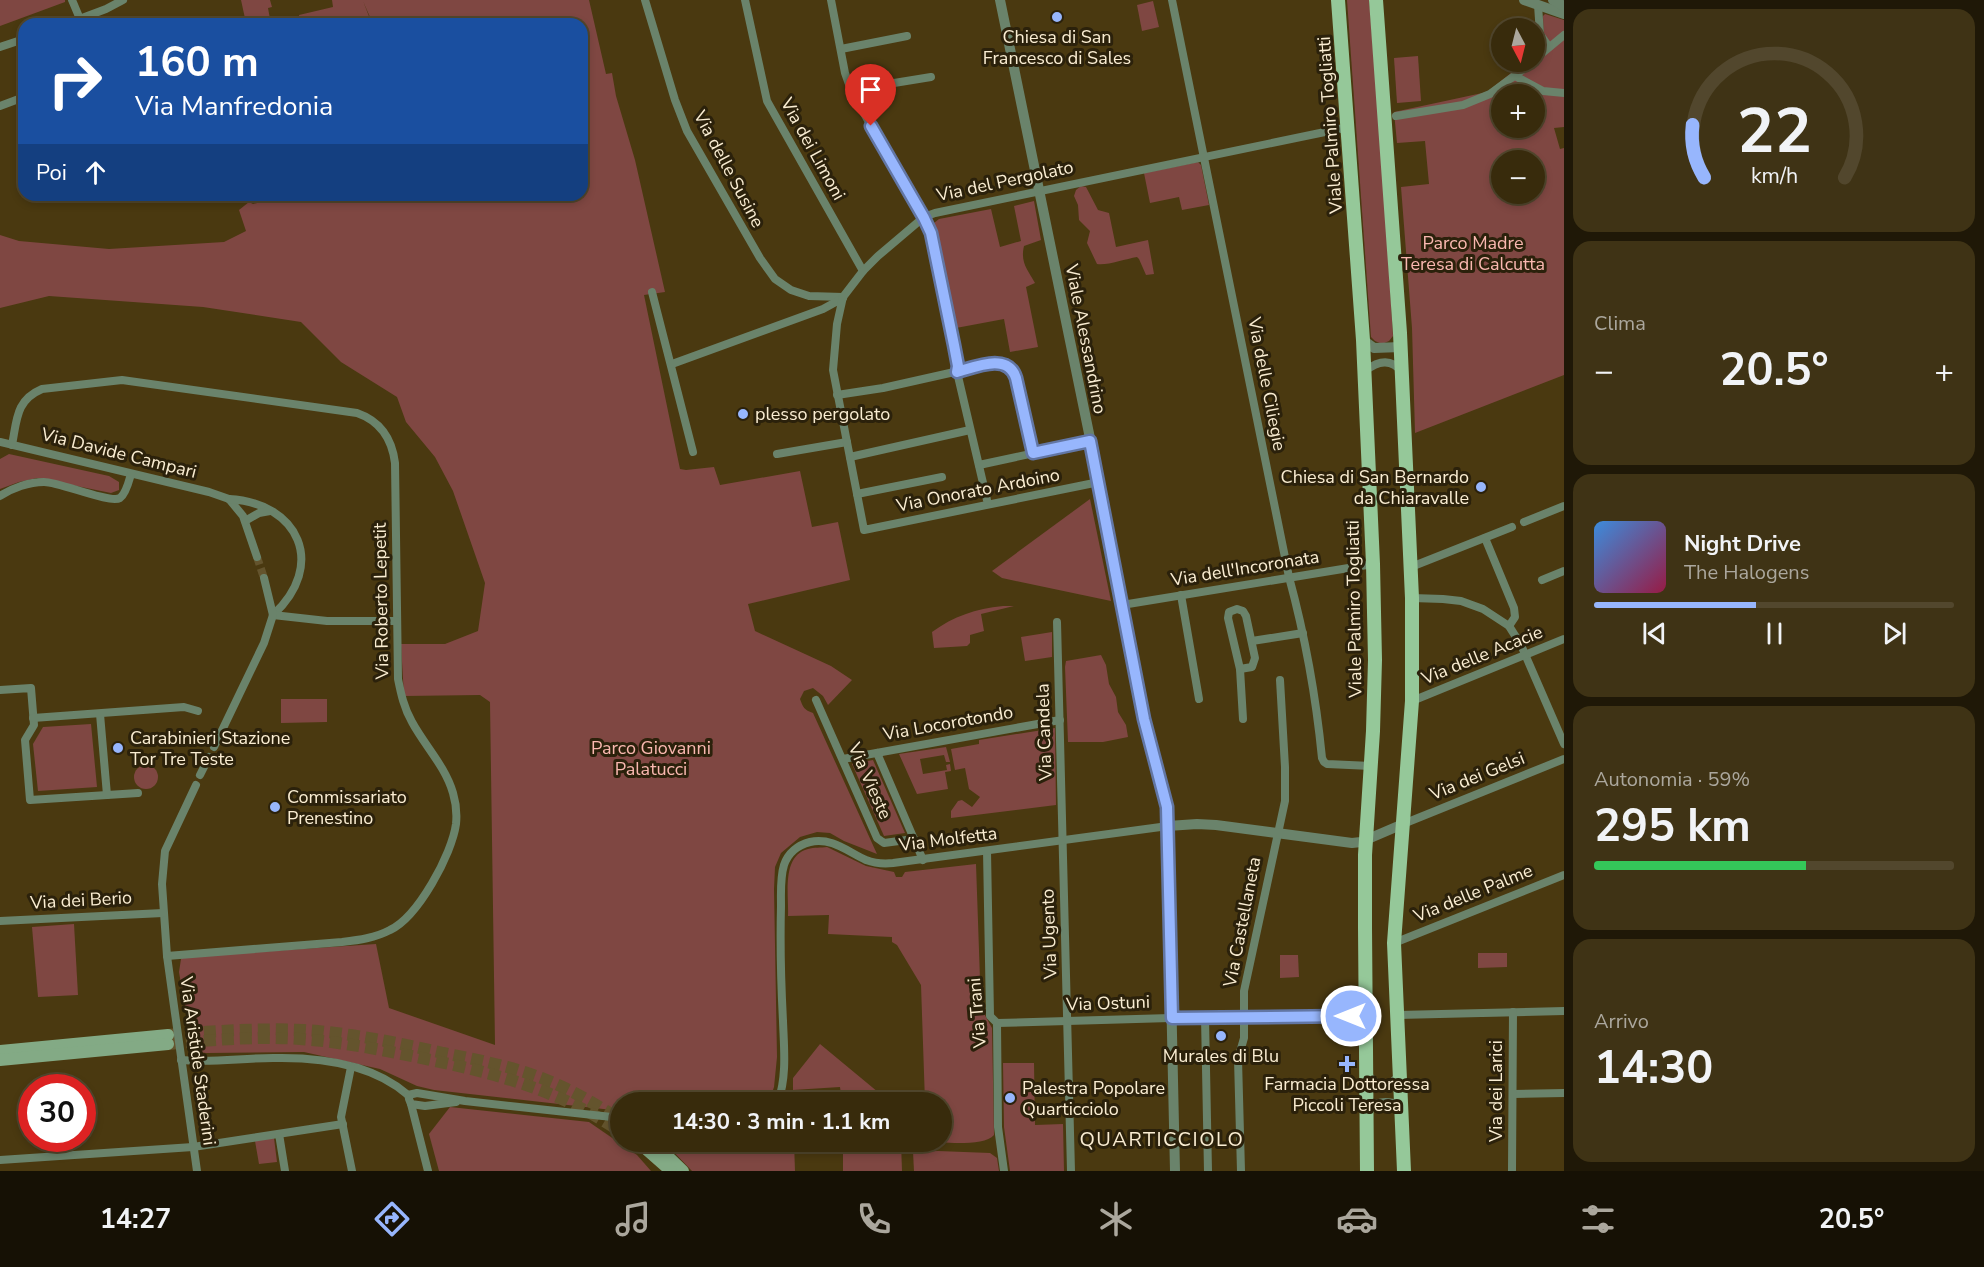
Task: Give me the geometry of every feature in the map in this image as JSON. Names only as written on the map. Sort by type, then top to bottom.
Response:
[{"type":"main road","name":"Viale Palmiro Togliatti","points":[[1338,0],[1365,371],[1373,564],[1375,660],[1367,840],[1365,1016],[1367,1171]]},
{"type":"main road","points":[[1376,0],[1418,598],[1394,943],[1404,1171]]},
{"type":"main road","points":[[0,1051],[168,1039],[0,1060]]},
{"type":"main road","points":[[655,1152],[670,1171]]},
{"type":"main road","points":[[659,1152],[683,1171]]},
{"type":"street","points":[[72,0],[80,18]]},
{"type":"street","points":[[82,18],[123,0]]},
{"type":"street","name":"Via delle Susine","points":[[645,0],[677,106],[687,131],[760,258],[775,279],[791,290],[808,296],[843,297]]},
{"type":"street","name":"Via dei Limoni","points":[[745,0],[767,101],[863,271]]},
{"type":"street","points":[[831,0],[845,73],[851,90],[931,233],[938,258],[958,366],[957,372],[987,501]]},
{"type":"street","name":"Viale Alessandrino","points":[[1000,0],[1099,482],[1144,719],[1167,807],[1175,1171]]},
{"type":"street","name":"Via delle Ciliegie","points":[[1172,0],[1289,577],[1303,633],[1319,723],[1323,760],[1328,764],[1371,766]]},
{"type":"street","points":[[1524,0],[1564,14]]},
{"type":"street","points":[[1553,0],[1564,6]]},
{"type":"street","points":[[1538,5],[1540,34],[1549,47]]},
{"type":"street","points":[[1545,51],[1564,35]]},
{"type":"street","points":[[841,49],[907,36]]},
{"type":"street","points":[[0,47],[18,41]]},
{"type":"street","points":[[1396,116],[1463,105],[1490,94],[1520,72]]},
{"type":"street","points":[[1515,76],[1543,91],[1564,93]]},
{"type":"street","points":[[851,90],[931,77]]},
{"type":"street","points":[[0,106],[18,99]]},
{"type":"street","name":"Via del Pergolato","points":[[864,530],[837,395],[833,362],[843,297],[878,256],[924,218],[951,209],[1349,127]]},
{"type":"street","points":[[652,292],[693,452]]},
{"type":"street","points":[[672,364],[823,309],[843,297]]},
{"type":"street","points":[[1363,340],[1374,348],[1401,347]]},
{"type":"street","points":[[1365,371],[1375,363],[1388,362],[1403,373]]},
{"type":"street","points":[[837,395],[878,389],[993,363],[1002,364],[1012,368],[1016,378],[1033,453]]},
{"type":"street","name":"Via Roberto Lepetit","points":[[12,445],[21,404],[30,394],[42,389],[106,380],[168,385],[349,411],[364,415],[383,431],[392,445],[398,679],[405,708],[446,775],[456,806],[456,826],[447,850],[424,899],[392,930],[367,939],[167,956]]},
{"type":"street","points":[[850,457],[970,430]]},
{"type":"street","points":[[980,465],[1090,441]]},
{"type":"street","name":"Via Davide Campari","points":[[0,442],[229,499],[244,500],[271,511],[291,528],[298,540],[302,564],[297,584],[290,596],[273,615],[264,642],[214,747]]},
{"type":"street","points":[[777,454],[847,442]]},
{"type":"street","points":[[0,496],[23,486],[44,482],[56,483],[114,500],[123,496],[131,474]]},
{"type":"street","points":[[857,494],[942,477]]},
{"type":"street","name":"Via Onorato Ardoino","points":[[864,530],[1099,482]]},
{"type":"street","points":[[229,499],[245,521],[257,557]]},
{"type":"street","points":[[1524,522],[1564,506]]},
{"type":"street","points":[[245,521],[259,513],[271,511]]},
{"type":"street","points":[[1416,565],[1512,527]]},
{"type":"street","points":[[1485,538],[1514,608],[1515,617],[1509,626]]},
{"type":"street","name":"Via dell'Incoronata","points":[[1122,606],[1373,564]]},
{"type":"street","points":[[1542,580],[1564,571]]},
{"type":"street","points":[[264,578],[273,615],[327,621],[396,621]]},
{"type":"street","points":[[1181,595],[1199,699]]},
{"type":"street","points":[[1418,598],[1448,599],[1468,603],[1489,612],[1509,626],[1525,654],[1564,744]]},
{"type":"street","points":[[1240,669],[1252,667],[1255,663],[1245,612],[1237,609],[1231,610],[1228,620],[1240,669],[1243,719]]},
{"type":"street","name":"Via Candela","points":[[1057,622],[1064,840]]},
{"type":"street","points":[[1252,641],[1303,633]]},
{"type":"street","name":"Via delle Acacie","points":[[1412,700],[1564,639]]},
{"type":"street","name":"Via Castellaneta","points":[[1241,1171],[1238,1059],[1244,1038],[1245,985],[1285,795],[1280,680]]},
{"type":"street","points":[[0,690],[31,688],[34,725],[26,740],[30,800],[138,793]]},
{"type":"street","name":"Via Vieste","points":[[816,700],[879,841],[888,843],[914,839]]},
{"type":"street","points":[[33,718],[184,707],[198,711]]},
{"type":"street","points":[[100,714],[107,795]]},
{"type":"street","name":"Via Locorotondo","points":[[843,759],[1060,720]]},
{"type":"street","points":[[877,753],[923,860]]},
{"type":"street","points":[[201,775],[209,757]]},
{"type":"street","name":"Via dei Gelsi","points":[[1403,824],[1564,759]]},
{"type":"street","points":[[167,956],[162,884],[165,851],[196,785]]},
{"type":"street","name":"Via Molfetta","points":[[780,1092],[784,1073],[781,914],[783,873],[787,858],[801,845],[820,841],[836,844],[867,860],[880,863],[923,860],[1197,824],[1352,843],[1367,840]]},
{"type":"street","points":[[1367,840],[1403,824]]},
{"type":"street","name":"Via Ugento","points":[[1064,840],[1071,1171]]},
{"type":"street","name":"Via Trani","points":[[987,851],[990,1016],[997,1023],[998,1127],[1004,1171]]},
{"type":"street","name":"Via delle Palme","points":[[1394,943],[1564,875]]},
{"type":"street","name":"Via dei Berio","points":[[0,921],[163,913]]},
{"type":"street","name":"Via Aristide Staderini","points":[[167,956],[197,1171]]},
{"type":"street","points":[[1398,1015],[1564,1011]]},
{"type":"street","name":"Via dei Larici","points":[[1512,1171],[1513,1012]]},
{"type":"street","name":"Via Ostuni","points":[[997,1023],[1205,1017],[1365,1016]]},
{"type":"street","points":[[1205,1017],[1208,1171]]},
{"type":"street","points":[[181,1060],[293,1058],[351,1067],[386,1078],[410,1099],[428,1171]]},
{"type":"street","points":[[351,1067],[341,1117],[351,1171]]},
{"type":"street","points":[[1366,1074],[1376,1083],[1384,1086],[1391,1084],[1400,1074]]},
{"type":"street","points":[[410,1099],[417,1093],[433,1101],[465,1101],[610,1117]]},
{"type":"street","points":[[1513,1094],[1564,1093]]},
{"type":"street","points":[[1367,1108],[1377,1103],[1387,1102],[1401,1106]]},
{"type":"street","points":[[0,1160],[194,1147],[342,1124]]},
{"type":"street","points":[[279,1134],[285,1171]]},
{"type":"green space","points":[[0,0],[65,0],[65,2],[0,26]]},
{"type":"green space","points":[[241,0],[270,0],[272,7],[268,8],[270,18],[245,18]]},
{"type":"green space","name":"Parco Giovanni Palatucci","points":[[332,0],[589,0],[606,74],[612,73],[616,96],[635,160],[665,292],[644,295],[680,469],[714,467],[720,485],[800,471],[812,527],[838,522],[850,580],[748,604],[755,631],[831,666],[852,680],[828,705],[823,696],[813,688],[804,691],[800,699],[804,708],[813,713],[877,854],[830,833],[817,832],[800,837],[781,853],[775,867],[774,889],[777,1057],[772,1092],[610,1092],[610,1110],[434,1090],[417,1086],[380,1069],[304,1052],[206,1053],[192,1049],[179,972],[183,957],[376,944],[389,1008],[495,1045],[490,702],[480,695],[404,696],[401,644],[445,644],[478,631],[485,583],[453,491],[435,457],[406,422],[397,397],[341,362],[301,322],[203,307],[49,296],[0,308],[0,235],[19,241],[109,249],[224,242],[246,231],[239,210],[249,202],[253,204],[266,201],[588,201],[588,18],[370,18],[363,1],[370,18],[299,18],[299,15],[333,7]]},
{"type":"green space","points":[[1347,0],[1369,0],[1370,9],[1393,336],[1382,344],[1371,337]]},
{"type":"green space","points":[[1153,1],[1159,27],[1142,31],[1137,5]]},
{"type":"green space","name":"Parco Madre Teresa di Calcutta","points":[[1545,14],[1564,20],[1564,127],[1554,128],[1560,149],[1564,148],[1564,375],[1415,433],[1412,328],[1401,187],[1429,184],[1425,141],[1397,143],[1394,112],[1487,92],[1491,89],[1491,138],[1545,138],[1545,84],[1497,84],[1512,72],[1545,72],[1545,18],[1543,18]]},
{"type":"green space","points":[[1418,56],[1421,101],[1397,103],[1394,58]]},
{"type":"green space","points":[[1198,162],[1201,165],[1209,205],[1182,210],[1179,197],[1150,203],[1144,173]]},
{"type":"green space","points":[[1081,186],[1086,187],[1098,210],[1109,213],[1116,247],[1148,240],[1154,274],[1146,275],[1137,257],[1097,264],[1087,243],[1090,231],[1079,220],[1078,205],[1074,196],[1076,190]]},
{"type":"green space","points":[[1034,201],[1041,240],[1024,246],[1023,257],[1025,266],[1035,283],[1026,287],[1038,347],[1010,352],[1004,319],[956,328],[934,223],[939,219],[991,209],[1000,247],[1021,241],[1014,206]]},
{"type":"green space","points":[[9,454],[109,476],[119,482],[119,490],[111,493],[37,478],[0,489],[0,459]]},
{"type":"green space","points":[[1090,499],[1111,601],[1002,578],[992,571]]},
{"type":"green space","points":[[1014,606],[981,614],[984,631],[970,635],[970,643],[967,646],[934,648],[932,632],[940,626],[965,614]]},
{"type":"green space","points":[[1052,632],[1052,657],[1025,661],[1021,637]]},
{"type":"green space","points":[[1101,655],[1106,665],[1109,684],[1116,697],[1118,712],[1126,725],[1128,737],[1103,742],[1068,742],[1066,661]]},
{"type":"green space","points":[[281,699],[327,699],[327,722],[281,723]]},
{"type":"green space","points":[[91,724],[97,787],[38,791],[33,744],[43,727]]},
{"type":"green space","points":[[1055,728],[1056,805],[951,818],[951,811],[958,801],[962,800],[972,807],[980,797],[969,789],[965,768],[955,770],[951,749],[979,744],[979,740]]},
{"type":"green space","points":[[946,747],[950,762],[946,762],[944,755],[920,759],[923,774],[947,770],[946,765],[950,764],[951,771],[945,772],[948,789],[917,794],[899,754]]},
{"type":"green space","points":[[873,760],[905,833],[884,836],[852,764]]},
{"type":"green space","points":[[146,765],[151,766],[157,772],[157,782],[151,788],[146,789],[141,788],[135,782],[134,777],[135,772],[141,766]]},
{"type":"green space","points":[[827,847],[866,866],[894,872],[896,877],[902,877],[905,872],[976,864],[981,1008],[992,1028],[994,1135],[989,1139],[952,1143],[952,1092],[925,1092],[921,985],[897,945],[892,942],[892,937],[828,934],[829,915],[788,916],[790,868],[799,853],[813,848]]},
{"type":"green space","points":[[74,924],[78,995],[38,997],[32,927]]},
{"type":"green space","points":[[1478,953],[1507,953],[1507,967],[1478,968]]},
{"type":"green space","points":[[1280,955],[1298,955],[1299,977],[1280,978]]},
{"type":"green space","points":[[820,1044],[878,1092],[841,1092],[840,1087],[793,1090],[793,1078]]},
{"type":"green space","points":[[1003,1063],[1034,1063],[1035,1125],[1063,1124],[1064,1171],[1010,1171],[1004,1127]]},
{"type":"green space","points":[[450,1107],[589,1122],[610,1136],[610,1152],[633,1152],[651,1171],[439,1171],[429,1134]]},
{"type":"green space","points":[[274,1138],[277,1162],[259,1164],[255,1141]]},
{"type":"green space","points":[[674,1152],[794,1152],[795,1171],[692,1171]]},
{"type":"green space","points":[[843,1152],[901,1152],[902,1171],[843,1171]]},
{"type":"green space","points":[[913,1152],[952,1152],[990,1153],[997,1158],[999,1171],[914,1171]]},
{"type":"tunnel","points":[[257,557],[264,578]]},
{"type":"tunnel","points":[[168,1035],[236,1030],[304,1030],[392,1042],[497,1064],[536,1076],[577,1094],[610,1114]]},
{"type":"tunnel","points":[[168,1044],[284,1038],[333,1042],[399,1053],[456,1065],[530,1086],[576,1106],[610,1125]]},
{"type":"place","name":"Chiesa di San Francesco di Sales","points":[[1057,17]]},
{"type":"place","name":"plesso pergolato","points":[[743,414]]},
{"type":"place","name":"Chiesa di San Bernardo da Chiaravalle","points":[[1481,487]]},
{"type":"place","name":"Carabinieri Stazione Tor Tre Teste","points":[[118,748]]},
{"type":"place","name":"Commissariato Prenestino","points":[[275,807]]},
{"type":"place","name":"Murales di Blu","points":[[1221,1036]]},
{"type":"place","name":"Farmacia Dottoressa Piccoli Teresa","points":[[1347,1064]]},
{"type":"place","name":"Palestra Popolare Quarticciolo","points":[[1010,1098]]},
{"type":"district","name":"QUARTICCIOLO","points":[[1162,1139]]},
{"type":"route","points":[[871,126],[931,233],[938,258],[958,366],[957,372],[993,363],[1012,368],[1033,453],[1090,441],[1144,719],[1168,812],[1172,1018],[1351,1016]]}]
